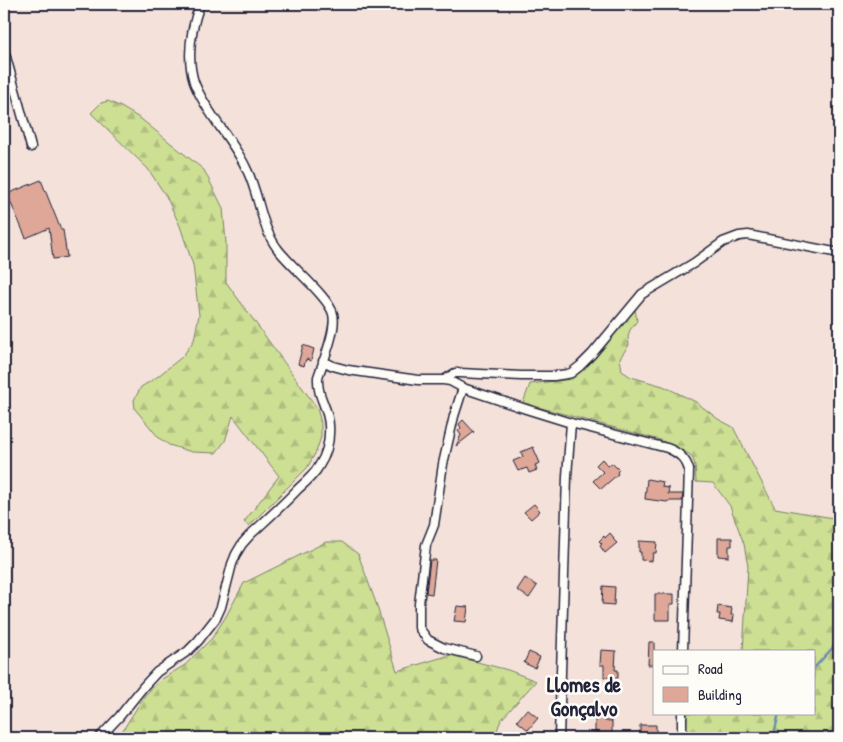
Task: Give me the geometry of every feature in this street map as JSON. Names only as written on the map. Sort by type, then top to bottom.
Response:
[{"type":"street","points":[[99,738],[157,672],[182,656],[198,641],[216,618],[232,564],[242,544],[320,466],[329,438],[328,413],[318,390],[318,377],[334,324],[333,312],[319,294],[275,247],[265,225],[248,170],[215,119],[195,83],[190,64],[190,42],[200,4]]},
{"type":"street","points":[[4,50],[31,147]]},
{"type":"street","points":[[444,380],[454,373],[460,372],[521,376],[554,376],[571,373],[592,354],[642,294],[694,263],[723,242],[739,236],[748,236],[839,253]]},
{"type":"street","points":[[323,360],[333,366],[348,370],[418,380],[450,381],[464,388],[526,409],[674,450],[681,455],[687,464],[688,477],[683,650]]},
{"type":"street","points":[[464,388],[454,416],[443,464],[434,526],[426,545],[419,604],[419,628],[428,640],[444,648],[476,656]]},
{"type":"street","points":[[559,738],[567,476],[571,423]]},
{"type":"street","points":[[682,714],[682,738]]},
{"type":"green space","points":[[108,101],[141,119],[204,170],[223,208],[226,243],[226,282],[317,408],[321,423],[321,437],[316,452],[307,468],[249,526],[244,522],[279,476],[233,416],[225,441],[216,453],[192,452],[169,445],[159,438],[135,409],[134,400],[141,387],[183,356],[194,340],[199,315],[193,265],[180,226],[166,196],[148,169],[91,113],[101,103]]},
{"type":"green space","points":[[635,309],[637,321],[630,330],[628,337],[629,345],[620,358],[622,371],[631,377],[663,386],[696,402],[718,419],[733,427],[775,508],[839,519],[839,738],[686,738],[687,714],[816,714],[816,650],[743,650],[748,567],[744,544],[730,506],[713,483],[696,482],[694,463],[689,454],[660,440],[523,403],[530,384],[572,379],[583,370]]},
{"type":"green space","points":[[326,542],[342,542],[358,554],[376,603],[397,671],[450,655],[508,670],[536,681],[501,720],[494,738],[118,738],[145,695],[162,679],[185,665],[212,638],[244,583]]},
{"type":"building","points":[[41,180],[61,230],[63,230],[67,257],[53,259],[49,228],[26,238],[7,194]]},
{"type":"building","points":[[303,345],[314,349],[311,361],[306,359],[304,366],[298,364]]},
{"type":"building","points":[[463,420],[474,432],[456,446],[461,435],[458,431],[461,428],[459,424]]},
{"type":"building","points":[[533,447],[540,463],[535,465],[537,470],[529,473],[527,468],[518,471],[513,461],[523,457],[521,452]]},
{"type":"building","points":[[602,459],[608,466],[612,463],[619,470],[618,474],[601,489],[593,481],[603,472],[596,465]]},
{"type":"building","points":[[647,479],[663,482],[662,487],[669,488],[668,494],[683,494],[682,501],[667,502],[645,499]]},
{"type":"building","points":[[534,504],[540,511],[531,519],[524,512]]},
{"type":"building","points":[[610,533],[617,543],[605,553],[599,541]]},
{"type":"building","points":[[718,538],[732,538],[732,546],[729,546],[729,557],[718,556]]},
{"type":"building","points":[[639,541],[657,542],[656,553],[653,553],[652,561],[641,560]]},
{"type":"building","points":[[430,560],[436,560],[432,594],[426,593]]},
{"type":"building","points":[[525,578],[537,586],[529,598],[517,590]]},
{"type":"building","points":[[603,586],[615,587],[614,605],[602,604]]},
{"type":"building","points":[[655,594],[674,594],[674,604],[670,604],[670,620],[655,620]]},
{"type":"building","points":[[457,606],[468,607],[466,622],[454,621]]},
{"type":"building","points":[[718,606],[732,608],[733,622],[719,620],[720,614],[717,614]]},
{"type":"building","points":[[649,642],[654,642],[653,665],[648,665]]},
{"type":"building","points":[[601,650],[616,651],[615,670],[618,670],[618,678],[604,677],[604,665],[600,665]]},
{"type":"building","points":[[529,652],[540,657],[535,668],[524,663]]},
{"type":"building","points":[[527,709],[538,718],[528,730],[517,721]]},
{"type":"building","points":[[605,717],[605,721],[612,721],[612,738],[597,738],[598,732],[595,732],[595,718]]},
{"type":"building","points":[[640,725],[656,725],[656,738],[640,738]]},
{"type":"waterway","points":[[816,666],[839,641]]},
{"type":"waterway","points":[[773,738],[779,714]]},
{"type":"district","name":"Llomes de Gonçalvo","points":[[584,697]]}]
